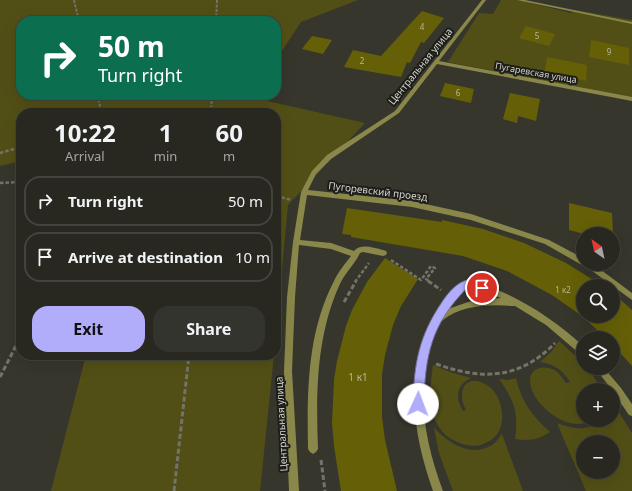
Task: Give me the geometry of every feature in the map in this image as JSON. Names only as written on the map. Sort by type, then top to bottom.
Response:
[{"type":"street","name":"Центральная улица","points":[[294,491],[288,371],[291,297],[296,242],[304,192],[314,173],[329,157],[397,112],[484,0]]},
{"type":"street","points":[[519,0],[632,23]]},
{"type":"street","name":"Пугаревская улица","points":[[436,62],[632,99]]},
{"type":"street","name":"Пугоревский проезд","points":[[304,192],[412,204],[471,217],[547,242],[576,258]]},
{"type":"street","points":[[296,242],[331,246],[356,255]]},
{"type":"street","points":[[313,449],[311,408],[314,363],[322,317],[337,283],[358,251],[362,250],[384,254]]},
{"type":"street","points":[[597,271],[632,297]]},
{"type":"street","points":[[438,491],[432,476],[422,439],[419,411],[419,372],[425,344],[436,320],[451,298],[462,286],[467,284],[492,291],[519,303],[546,320],[576,345]]},
{"type":"street","points":[[436,320],[453,309],[474,303],[496,301],[519,303]]},
{"type":"street","points":[[605,375],[632,412]]},
{"type":"path","points":[[74,0],[78,16]]},
{"type":"path","points":[[216,16],[217,0]]},
{"type":"path","points":[[0,153],[16,148]]},
{"type":"path","points":[[0,183],[16,182]]},
{"type":"path","points":[[384,254],[421,280],[432,266],[435,268],[426,279],[430,282]]},
{"type":"path","points":[[342,306],[358,278],[371,260]]},
{"type":"path","points":[[422,359],[448,369],[464,373],[498,374],[527,366],[540,358],[550,349],[562,333]]},
{"type":"path","points":[[0,377],[16,346]]},
{"type":"path","points":[[174,491],[188,360]]},
{"type":"path","points":[[321,454],[325,491]]},
{"type":"shaded area","points":[[0,0],[358,0],[301,22],[281,52],[281,16],[16,16],[16,100],[263,100],[365,123],[288,205],[281,281],[281,108],[16,108],[16,162],[0,166]]},
{"type":"shaded area","points":[[501,0],[525,0],[527,2],[571,13],[575,10],[632,20],[632,98],[448,62],[479,13],[493,14]]},
{"type":"shaded area","points":[[559,341],[576,357],[576,375],[592,375],[597,383],[576,383],[576,424],[563,421],[553,415],[544,408],[532,390],[530,381],[531,376],[533,372],[540,368],[552,369],[559,374],[566,383],[570,382],[558,368],[550,364],[540,362],[551,352]]},
{"type":"shaded area","points":[[85,360],[273,360],[260,491],[51,491]]},
{"type":"shaded area","points":[[433,365],[471,378],[462,384],[458,392],[460,406],[463,411],[466,410],[462,397],[464,386],[472,381],[478,381],[491,388],[499,399],[502,413],[501,427],[493,439],[481,445],[466,445],[447,436],[440,428],[432,409],[431,387]]},
{"type":"shaded area","points":[[516,378],[521,394],[528,408],[550,432],[541,437],[529,440],[515,439],[516,414],[512,400],[499,379],[508,380]]},
{"type":"shaded area","points":[[620,414],[632,433],[632,491],[586,491],[581,479],[620,479],[620,435],[576,435],[576,468],[557,423],[573,428],[620,427]]},
{"type":"shaded area","points":[[434,428],[446,439],[460,447],[476,450],[484,449],[492,445],[502,434],[523,491],[453,491],[439,453]]},
{"type":"building","points":[[422,11],[444,18],[424,43],[421,42],[410,63],[407,62],[401,77],[344,67],[353,50],[381,56]]},
{"type":"building","points":[[526,26],[555,34],[549,46],[519,38]]},
{"type":"building","points":[[312,36],[332,40],[323,54],[302,49]]},
{"type":"building","points":[[591,40],[629,48],[629,65],[589,57]]},
{"type":"building","points":[[547,57],[587,65],[586,81],[545,71]]},
{"type":"building","points":[[445,83],[474,89],[471,103],[440,96]]},
{"type":"building","points":[[510,93],[540,99],[536,121],[518,116],[517,123],[503,119]]},
{"type":"building","points":[[569,203],[612,213],[613,227],[576,227],[576,232],[569,230]]},
{"type":"building","points":[[347,208],[442,222],[442,220],[483,229],[524,243],[566,263],[576,269],[576,271],[579,271],[592,279],[576,279],[576,312],[552,295],[507,271],[463,256],[351,237],[351,235],[342,234]]},
{"type":"building","points":[[385,258],[418,279],[401,306],[393,325],[385,355],[382,374],[382,417],[385,440],[397,491],[341,491],[332,423],[334,380],[337,361],[346,326],[352,310],[367,282]]},
{"type":"building","points":[[620,299],[632,310],[632,366],[620,353],[620,331],[598,331],[590,323],[620,323]]},
{"type":"route","points":[[418,404],[419,372],[425,344],[436,320],[451,298],[462,286],[472,284],[482,288]]}]
